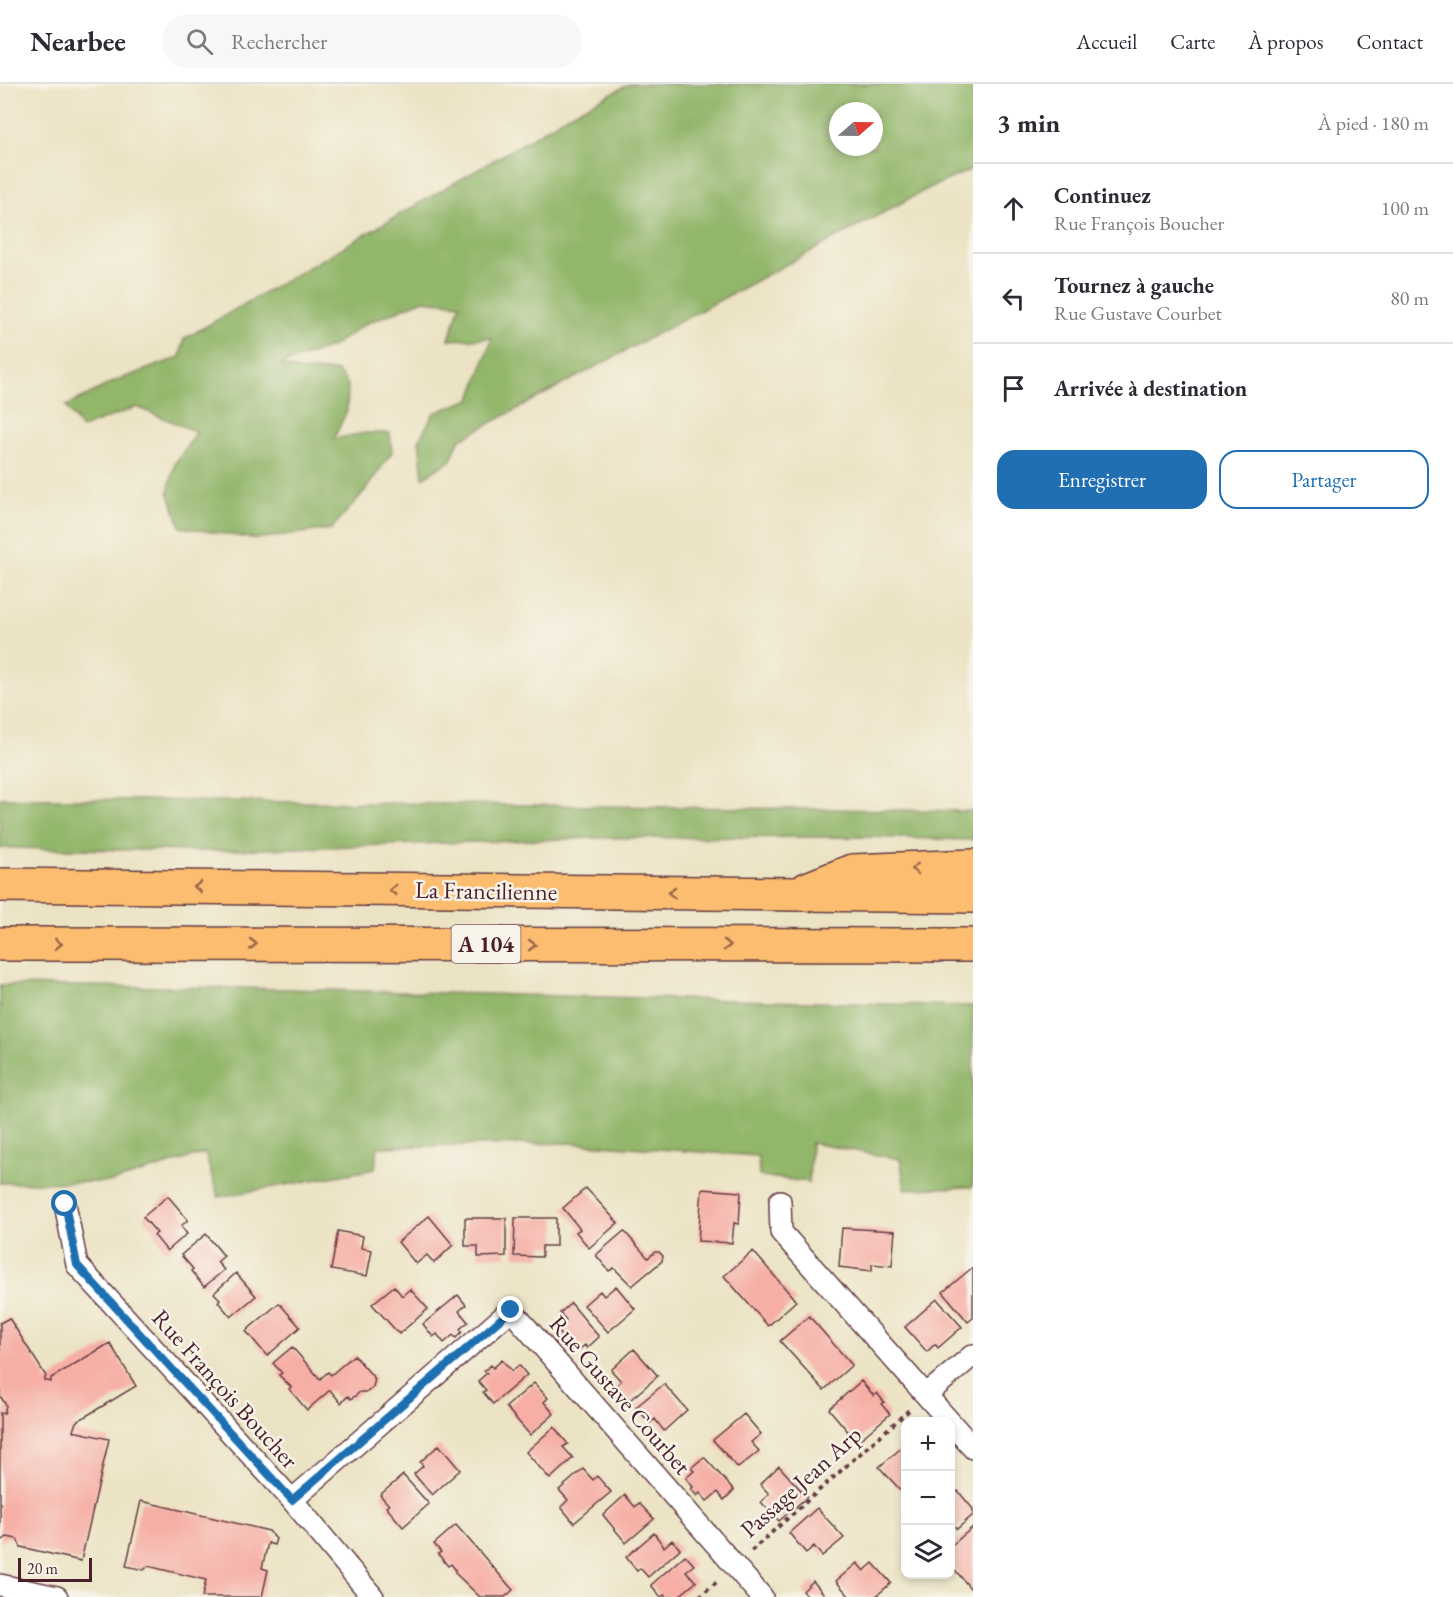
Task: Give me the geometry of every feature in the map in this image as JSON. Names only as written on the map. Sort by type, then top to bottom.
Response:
[{"type":"highway","points":[[793,895],[852,871],[973,866]]},
{"type":"highway","name":"La Francilienne","points":[[0,885],[973,896]]},
{"type":"highway","name":"A 104","points":[[0,944],[973,945]]},
{"type":"street","points":[[780,1201],[782,1232],[946,1417]]},
{"type":"street","name":"Rue François Boucher","points":[[65,1204],[77,1265],[292,1500],[373,1597]]},
{"type":"street","name":"Rue Gustave Courbet","points":[[292,1500],[511,1310],[762,1597]]},
{"type":"street","points":[[927,1394],[973,1355]]},
{"type":"street","points":[[955,1428],[973,1448]]},
{"type":"street","points":[[0,1585],[57,1597]]},
{"type":"path","name":"Passage Jean Arp","points":[[699,1597],[927,1394]]},
{"type":"green space","points":[[630,84],[973,84],[973,169],[929,188],[459,440],[451,460],[423,478],[419,440],[434,413],[471,399],[492,338],[449,340],[460,304],[424,300],[365,324],[333,346],[280,365],[303,371],[337,371],[348,385],[347,410],[334,439],[365,433],[390,433],[392,452],[364,492],[331,529],[256,539],[181,527],[168,492],[175,463],[197,432],[137,407],[81,428],[66,406],[115,381],[180,357],[184,339],[570,114]]},
{"type":"green space","points":[[0,798],[973,811],[973,840],[863,837],[596,838],[206,851],[0,848]]},
{"type":"green space","points":[[0,985],[242,988],[973,1006],[973,1184],[972,1187],[905,1189],[900,1159],[811,1143],[809,1182],[759,1176],[758,1156],[570,1143],[378,1147],[375,1169],[218,1197],[205,1153],[112,1182],[0,1183]]},
{"type":"building","points":[[586,1188],[618,1223],[589,1248],[576,1232],[580,1229],[563,1208]]},
{"type":"building","points":[[702,1189],[741,1192],[739,1224],[734,1223],[732,1243],[698,1241]]},
{"type":"building","points":[[168,1196],[188,1220],[181,1226],[187,1234],[167,1251],[154,1235],[157,1233],[143,1217]]},
{"type":"building","points":[[429,1216],[453,1245],[434,1263],[427,1255],[416,1264],[398,1242]]},
{"type":"building","points":[[465,1218],[506,1218],[506,1256],[478,1257],[478,1246],[465,1246]]},
{"type":"building","points":[[515,1218],[556,1218],[556,1246],[542,1246],[542,1257],[514,1256]]},
{"type":"building","points":[[842,1228],[895,1231],[892,1266],[872,1264],[872,1271],[839,1267]]},
{"type":"building","points":[[338,1231],[363,1236],[361,1248],[372,1250],[367,1276],[331,1270]]},
{"type":"building","points":[[624,1231],[648,1258],[655,1252],[663,1256],[662,1261],[632,1286],[614,1268],[609,1271],[596,1255]]},
{"type":"building","points":[[206,1234],[224,1256],[217,1262],[224,1270],[204,1287],[181,1255]]},
{"type":"building","points":[[753,1251],[796,1301],[768,1326],[724,1276]]},
{"type":"building","points":[[973,1267],[973,1318],[968,1322],[943,1292]]},
{"type":"building","points":[[236,1273],[256,1296],[231,1317],[218,1302],[220,1299],[214,1293]]},
{"type":"building","points":[[394,1286],[402,1296],[410,1289],[428,1309],[399,1334],[372,1304]]},
{"type":"building","points":[[616,1286],[635,1309],[608,1332],[584,1305],[600,1291],[604,1296]]},
{"type":"building","points":[[458,1295],[466,1305],[459,1311],[468,1322],[460,1329],[462,1332],[456,1338],[453,1335],[444,1343],[437,1334],[433,1337],[423,1324]]},
{"type":"building","points":[[937,1299],[962,1327],[938,1348],[935,1344],[927,1352],[905,1327]]},
{"type":"building","points":[[279,1303],[300,1327],[267,1356],[246,1331]]},
{"type":"building","points":[[571,1303],[599,1337],[587,1348],[585,1345],[576,1352],[569,1343],[566,1346],[560,1340],[563,1337],[556,1329],[566,1320],[560,1313]]},
{"type":"building","points":[[809,1316],[852,1365],[824,1390],[780,1341]]},
{"type":"building","points":[[9,1318],[46,1376],[44,1380],[51,1382],[51,1378],[110,1343],[136,1386],[76,1422],[73,1431],[109,1439],[81,1561],[21,1547],[17,1539],[7,1537],[0,1542],[0,1413],[4,1414],[6,1405],[0,1396],[0,1323]]},
{"type":"building","points":[[292,1347],[320,1379],[328,1372],[331,1375],[354,1355],[375,1379],[373,1387],[367,1392],[360,1392],[351,1399],[348,1396],[341,1403],[330,1390],[307,1410],[289,1389],[291,1387],[279,1375],[282,1373],[273,1363]]},
{"type":"building","points":[[634,1349],[658,1376],[630,1400],[617,1385],[621,1381],[611,1370]]},
{"type":"building","points":[[502,1360],[512,1371],[519,1365],[527,1375],[493,1404],[483,1392],[486,1390],[478,1381],[487,1373],[484,1371],[491,1365],[493,1368]]},
{"type":"building","points":[[861,1381],[874,1396],[877,1393],[884,1402],[881,1404],[890,1414],[857,1442],[829,1409]]},
{"type":"building","points":[[534,1383],[548,1398],[544,1402],[554,1414],[530,1435],[506,1407]]},
{"type":"building","points":[[664,1384],[687,1410],[664,1431],[655,1419],[650,1423],[636,1407]]},
{"type":"building","points":[[744,1414],[761,1434],[751,1442],[759,1451],[738,1468],[713,1440]]},
{"type":"building","points":[[554,1427],[568,1444],[563,1447],[573,1458],[550,1479],[526,1452]]},
{"type":"building","points":[[439,1445],[460,1470],[432,1495],[414,1474],[423,1466],[420,1462]]},
{"type":"building","points":[[901,1448],[901,1491],[879,1467]]},
{"type":"building","points":[[704,1457],[734,1490],[724,1500],[718,1492],[707,1501],[700,1493],[697,1496],[691,1489],[693,1487],[686,1478],[694,1471],[691,1468]]},
{"type":"building","points":[[779,1466],[807,1497],[779,1521],[761,1502],[769,1494],[760,1484]]},
{"type":"building","points":[[583,1469],[593,1480],[597,1476],[611,1492],[574,1523],[561,1507],[568,1500],[559,1490]]},
{"type":"building","points":[[403,1475],[429,1504],[403,1527],[386,1507],[389,1505],[380,1495]]},
{"type":"building","points":[[958,1491],[973,1509],[973,1515],[957,1529],[955,1527],[955,1492]]},
{"type":"building","points":[[625,1495],[635,1507],[639,1503],[654,1519],[626,1543],[603,1515]]},
{"type":"building","points":[[141,1501],[269,1531],[276,1539],[274,1545],[268,1543],[262,1568],[268,1570],[262,1597],[202,1597],[206,1580],[148,1566],[144,1570],[126,1566]]},
{"type":"building","points":[[817,1508],[844,1538],[822,1556],[814,1546],[806,1553],[789,1533]]},
{"type":"building","points":[[456,1525],[513,1590],[505,1597],[480,1597],[455,1573],[451,1564],[448,1566],[438,1554],[441,1552],[434,1544]]},
{"type":"building","points":[[973,1527],[973,1586],[970,1588],[955,1570],[955,1543]]},
{"type":"building","points":[[654,1533],[664,1547],[672,1540],[680,1549],[648,1577],[640,1568],[637,1571],[626,1557]]},
{"type":"building","points":[[685,1555],[694,1565],[686,1571],[696,1582],[678,1597],[664,1595],[661,1597],[651,1585]]},
{"type":"building","points":[[857,1563],[864,1571],[873,1563],[891,1583],[875,1597],[850,1597],[836,1581]]},
{"type":"building","points":[[813,1581],[826,1597],[808,1597],[803,1591]]},
{"type":"route","points":[[65,1204],[77,1265],[292,1500],[511,1310]]}]
